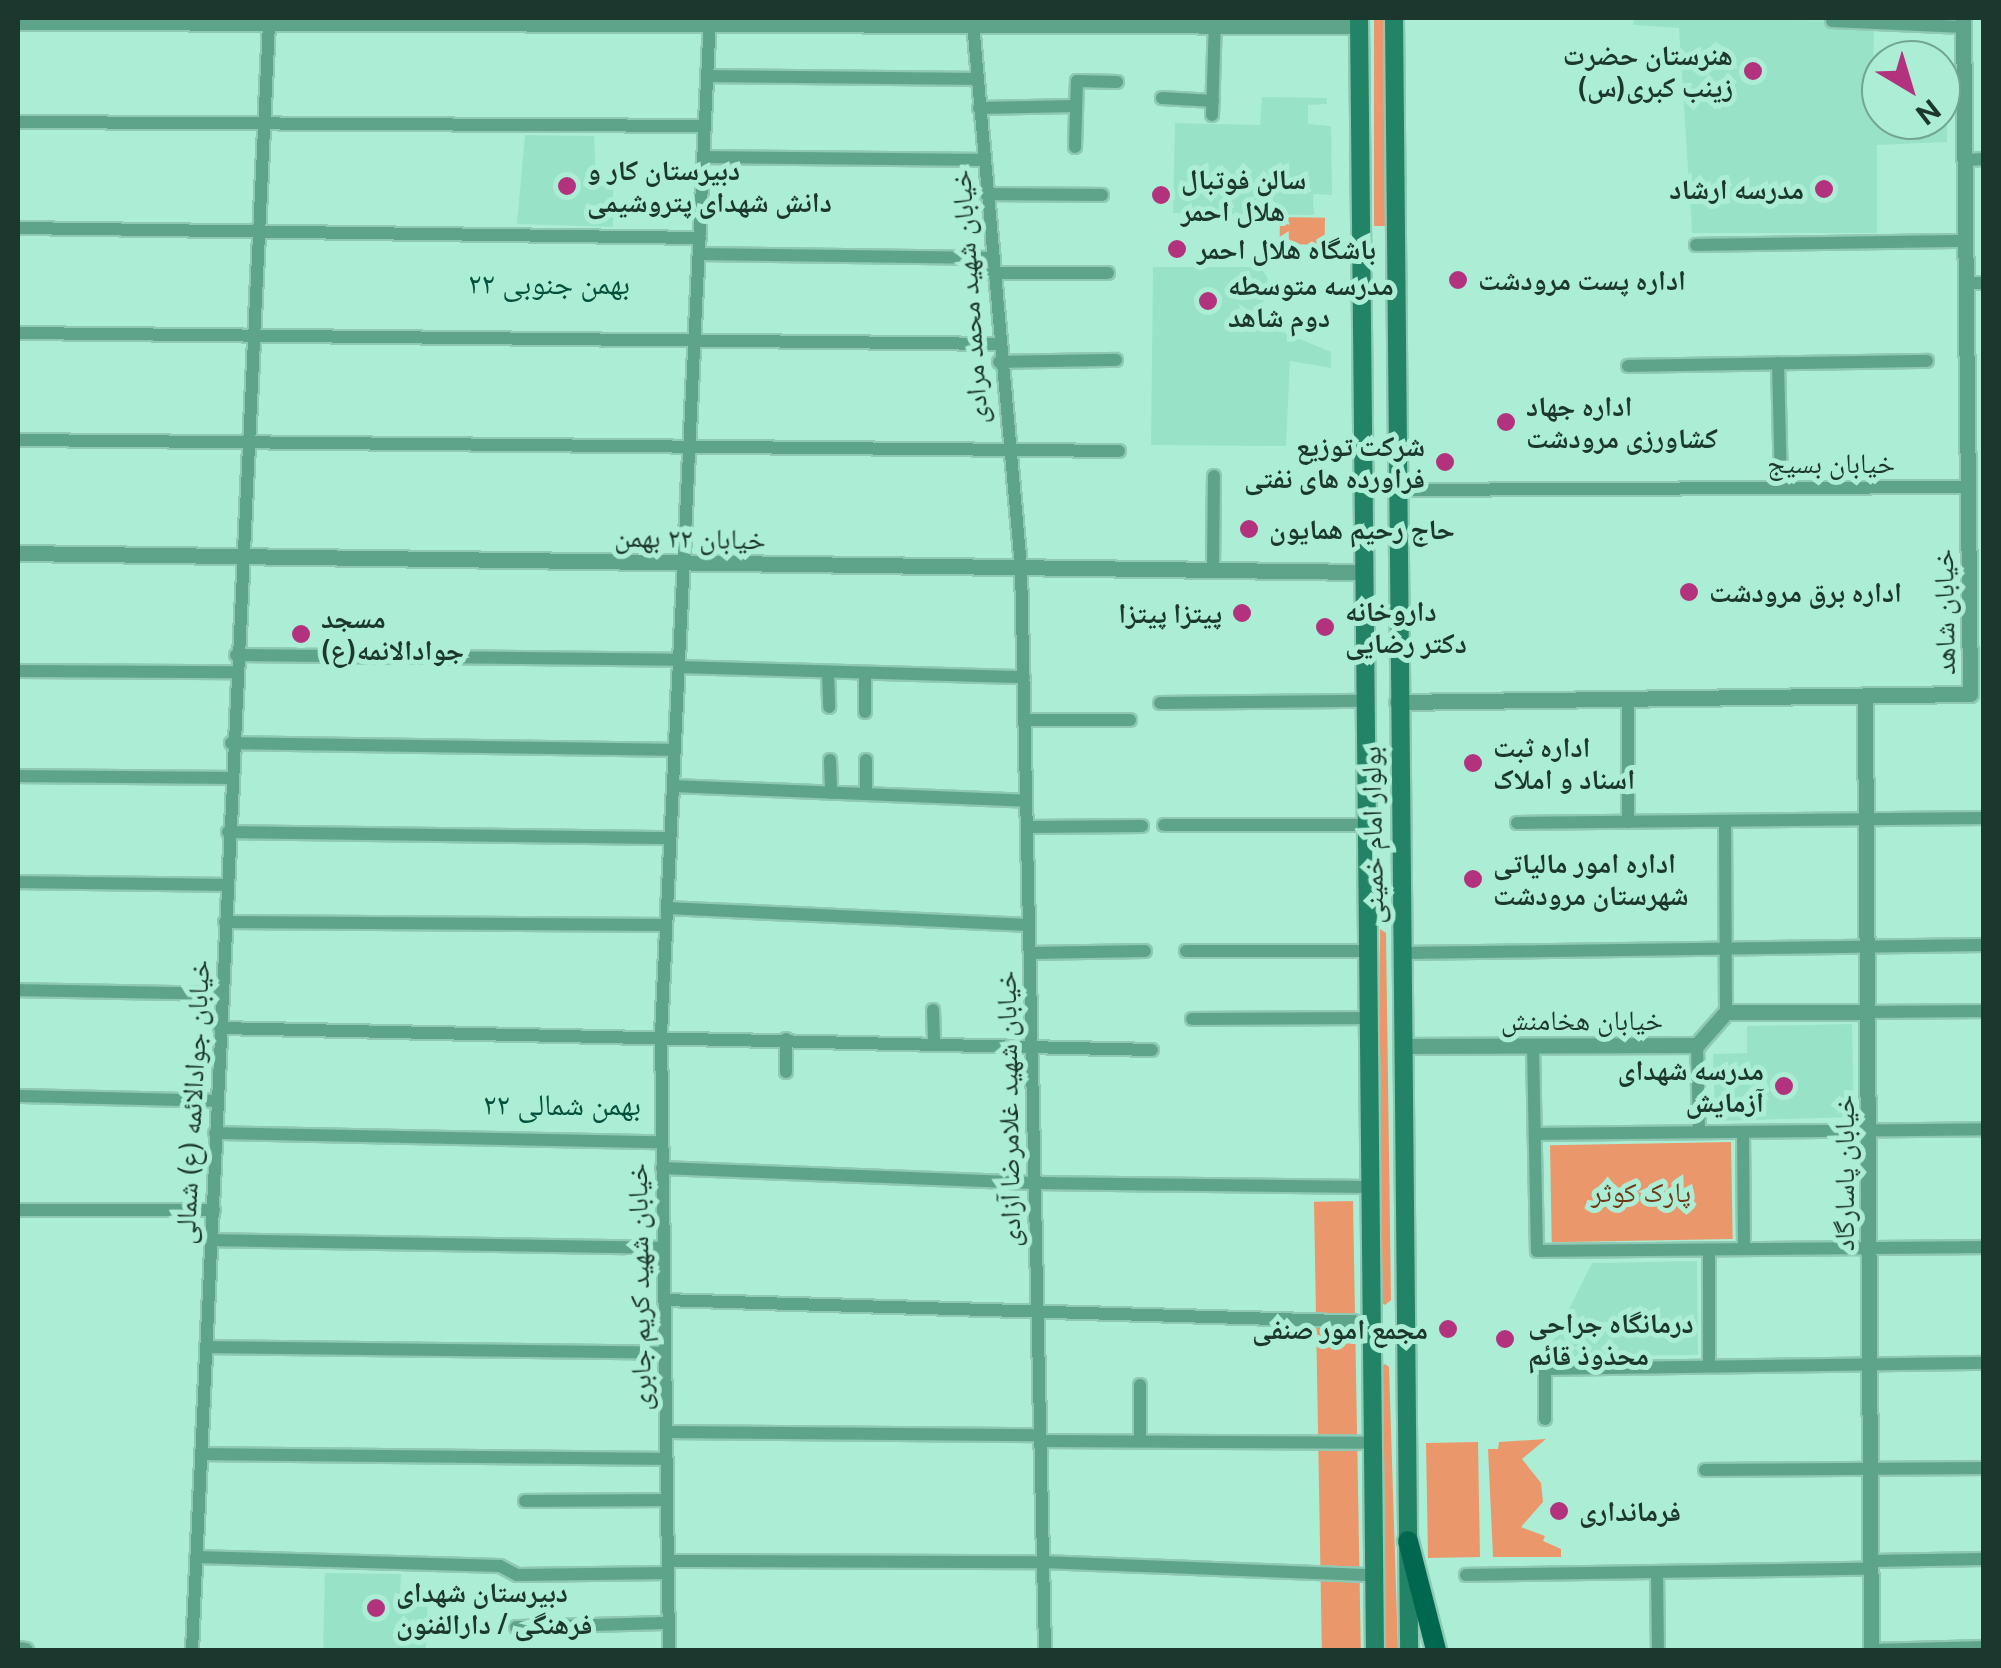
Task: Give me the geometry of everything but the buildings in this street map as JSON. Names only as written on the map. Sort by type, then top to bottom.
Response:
[{"type":"main road","name":"بولوار امام خمینی","points":[[1394,18],[1395,490],[1409,1650]]},
{"type":"main road","name":"بولوار امام خمینی","points":[[1359,22],[1373,1648]]},
{"type":"main road","points":[[1361,248],[1396,245]]},
{"type":"main road","points":[[1367,909],[1400,909]]},
{"type":"main road","points":[[1368,1080],[1386,1073],[1402,1083]]},
{"type":"main road","points":[[1370,1322],[1405,1319]]},
{"type":"main road","points":[[1408,1542],[1436,1650]]},
{"type":"street","name":"خیابان شهید کریم جابری","points":[[669,1650],[660,1034],[710,20]]},
{"type":"street","points":[[1162,98],[1212,108],[1216,20]]},
{"type":"street","name":"خیابان شهید محمد مرادی","points":[[970,21],[1006,453],[1021,567]]},
{"type":"street","points":[[1832,21],[1963,22]]},
{"type":"street","points":[[18,22],[1359,22]]},
{"type":"street","name":"خیابان جوادالائمه (ع) شمالی","points":[[192,1650],[214,1210],[231,743],[269,22]]},
{"type":"street","name":"خیابان شاهد","points":[[1398,702],[1865,696],[1977,699],[1976,600],[1968,486],[1975,388],[1966,284],[1963,22]]},
{"type":"street","points":[[708,76],[977,79]]},
{"type":"street","points":[[1075,147],[1077,81],[1117,82]]},
{"type":"street","points":[[980,108],[1074,106]]},
{"type":"street","points":[[18,122],[705,126]]},
{"type":"street","points":[[704,156],[984,160]]},
{"type":"street","points":[[1965,160],[1984,159]]},
{"type":"street","points":[[986,194],[1102,196]]},
{"type":"street","points":[[18,228],[700,238]]},
{"type":"street","points":[[1696,245],[1965,241]]},
{"type":"street","points":[[699,254],[991,258]]},
{"type":"street","points":[[992,274],[1108,273]]},
{"type":"street","points":[[1966,284],[1984,283]]},
{"type":"street","points":[[18,332],[998,344]]},
{"type":"street","points":[[999,362],[1116,360]]},
{"type":"street","points":[[1628,366],[1927,361]]},
{"type":"street","points":[[1778,363],[1781,488]]},
{"type":"street","points":[[18,440],[1006,453],[1119,451]]},
{"type":"street","points":[[1213,568],[1214,476]]},
{"type":"street","name":"خیابان بسیج","points":[[1395,490],[1968,486]]},
{"type":"street","name":"خیابان ۲۲ بهمن","points":[[18,554],[1362,572]]},
{"type":"street","name":"خیابان شهید غلامرضا آزادی","points":[[1021,567],[1045,1650]]},
{"type":"street","points":[[236,655],[679,664],[1024,677]]},
{"type":"street","points":[[18,671],[235,672]]},
{"type":"street","points":[[828,672],[829,707]]},
{"type":"street","points":[[865,672],[865,712]]},
{"type":"street","name":"خیابان پاسارگاد","points":[[1865,696],[1871,1650]]},
{"type":"street","points":[[1628,699],[1628,822]]},
{"type":"street","points":[[1160,703],[1365,701]]},
{"type":"street","points":[[1024,720],[1130,720]]},
{"type":"street","points":[[231,743],[674,750]]},
{"type":"street","points":[[830,760],[831,793]]},
{"type":"street","points":[[866,760],[866,794]]},
{"type":"street","points":[[18,776],[230,778]]},
{"type":"street","points":[[673,786],[1026,801]]},
{"type":"street","points":[[1517,822],[1984,818]]},
{"type":"street","points":[[1725,821],[1726,1012],[1984,1011]]},
{"type":"street","points":[[1164,825],[1366,824]]},
{"type":"street","points":[[1027,827],[1142,826]]},
{"type":"street","points":[[228,832],[670,838]]},
{"type":"street","points":[[18,882],[226,885]]},
{"type":"street","points":[[667,908],[1029,925]]},
{"type":"street","points":[[225,922],[666,925]]},
{"type":"street","points":[[1400,952],[1984,945]]},
{"type":"street","points":[[1186,950],[1367,950]]},
{"type":"street","points":[[1030,953],[1145,951]]},
{"type":"street","points":[[18,990],[222,994]]},
{"type":"street","points":[[933,1010],[934,1044]]},
{"type":"street","name":"خیابان هخامنش","points":[[1402,1046],[1698,1046],[1726,1012]]},
{"type":"street","points":[[1192,1020],[1368,1018]]},
{"type":"street","points":[[220,1028],[660,1034],[1152,1050]]},
{"type":"street","points":[[786,1039],[786,1072]]},
{"type":"street","points":[[1532,1046],[1537,1252],[1984,1247]]},
{"type":"street","points":[[1698,1046],[1699,1132]]},
{"type":"street","points":[[18,1096],[217,1101]]},
{"type":"street","points":[[1536,1134],[1984,1129]]},
{"type":"street","points":[[1743,1132],[1744,1249]]},
{"type":"street","points":[[215,1133],[662,1142]]},
{"type":"street","points":[[662,1168],[1034,1183],[1369,1187]]},
{"type":"street","points":[[18,1210],[214,1210]]},
{"type":"street","points":[[210,1240],[663,1248]]},
{"type":"street","points":[[1709,1250],[1710,1366]]},
{"type":"street","points":[[664,1300],[1370,1322]]},
{"type":"street","points":[[206,1348],[665,1353]]},
{"type":"street","points":[[1545,1419],[1544,1370],[1984,1363]]},
{"type":"street","points":[[1140,1386],[1140,1441]]},
{"type":"street","points":[[666,1432],[1371,1442]]},
{"type":"street","points":[[201,1454],[666,1459]]},
{"type":"street","points":[[1706,1470],[1984,1468]]},
{"type":"street","points":[[525,1502],[667,1500]]},
{"type":"street","points":[[196,1557],[500,1566],[517,1576],[668,1567],[1043,1562],[1372,1575]]},
{"type":"street","points":[[1466,1574],[1657,1572],[1984,1558]]},
{"type":"street","points":[[1657,1572],[1658,1650]]},
{"type":"street","points":[[516,1627],[668,1623]]},
{"type":"street","points":[[1871,1650],[1984,1648]]},
{"type":"street","points":[[18,1649],[25,1650]]},
{"type":"shaded area","points":[[1634,18],[1947,22],[1948,34],[1874,31],[1874,40],[1861,40],[1861,140],[1947,142],[1877,145],[1877,233],[1692,233],[1679,28],[1633,25]]},
{"type":"shaded area","points":[[1262,97],[1327,98],[1327,104],[1308,105],[1308,124],[1331,126],[1332,195],[1313,194],[1314,215],[1173,213],[1175,123],[1260,125]]},
{"type":"shaded area","name":"دبیرستان کار و دانش شهدای پتروشیمی","points":[[525,135],[594,136],[596,179],[613,180],[613,227],[517,224]]},
{"type":"shaded area","points":[[1153,267],[1261,267],[1268,279],[1259,322],[1331,352],[1331,368],[1290,361],[1286,446],[1151,445]]},
{"type":"shaded area","name":"مدرسه شهدای آزمایش","points":[[1852,1024],[1854,1117],[1715,1121],[1713,1054],[1747,1053],[1747,1026]]},
{"type":"shaded area","points":[[1697,1261],[1698,1355],[1545,1357],[1592,1263]]},
{"type":"shaded area","name":"دبیرستان شهدای فرهنگی / دارالفنون","points":[[325,1573],[401,1574],[400,1597],[428,1598],[426,1650],[323,1650]]},
{"type":"green space","points":[[1374,18],[1385,18],[1385,226],[1374,226]]},
{"type":"green space","points":[[1280,217],[1325,218],[1325,245],[1280,244]]},
{"type":"green space","points":[[1380,929],[1386,933],[1391,1300],[1385,1305],[1379,1301]]},
{"type":"green space","name":"پارک کوثر","points":[[1731,1142],[1733,1239],[1552,1242],[1550,1145]]},
{"type":"green space","points":[[1353,1201],[1361,1650],[1322,1650],[1314,1202]]},
{"type":"green space","points":[[1385,1364],[1389,1367],[1398,1650],[1387,1650],[1381,1628],[1379,1368]]},
{"type":"green space","points":[[1546,1439],[1522,1459],[1541,1483],[1543,1502],[1521,1527],[1545,1536],[1543,1541],[1561,1549],[1561,1557],[1493,1557],[1488,1449],[1498,1449],[1499,1442]]},
{"type":"green space","points":[[1478,1442],[1480,1557],[1428,1558],[1426,1443]]},
{"type":"place","name":"هنرستان حضرت زینب کبری(س)","points":[[1753,71]]},
{"type":"place","name":"دبیرستان کار و دانش شهدای پتروشیمی","points":[[567,186]]},
{"type":"place","name":"مدرسه ارشاد","points":[[1824,189]]},
{"type":"place","name":"سالن فوتبال هلال احمر","points":[[1161,195]]},
{"type":"place","name":"باشگاه هلال احمر","points":[[1177,249]]},
{"type":"place","name":"اداره پست مرودشت","points":[[1458,280]]},
{"type":"place","name":"مدرسه متوسطه دوم شاهد","points":[[1208,301]]},
{"type":"place","name":"اداره جهاد کشاورزی مرودشت","points":[[1506,422]]},
{"type":"place","name":"شرکت توزیع فراورده های نفتی","points":[[1445,462]]},
{"type":"place","name":"حاج رحیم همایون","points":[[1249,529]]},
{"type":"place","name":"اداره برق مرودشت","points":[[1689,592]]},
{"type":"place","name":"پیتزا پیتزا","points":[[1242,613]]},
{"type":"place","name":"داروخانه دکتر رضایی","points":[[1325,627]]},
{"type":"place","name":"مسجد جوادالانمه(ع)","points":[[301,634]]},
{"type":"place","name":"اداره ثبت اسناد و املاک","points":[[1473,763]]},
{"type":"place","name":"اداره امور مالیاتی شهرستان مرودشت","points":[[1473,879]]},
{"type":"place","name":"مدرسه شهدای آزمایش","points":[[1784,1086]]},
{"type":"place","name":"مجمع امور صنفی","points":[[1448,1329]]},
{"type":"place","name":"درمانگاه جراحی محذوذ قائم","points":[[1505,1339]]},
{"type":"place","name":"فرمانداری","points":[[1559,1511]]},
{"type":"place","name":"دبیرستان شهدای فرهنگی / دارالفنون","points":[[376,1608]]},
{"type":"district","name":"۲۲ بهمن جنوبی","points":[[549,283]]},
{"type":"district","name":"۲۲ بهمن شمالی","points":[[562,1104]]}]
